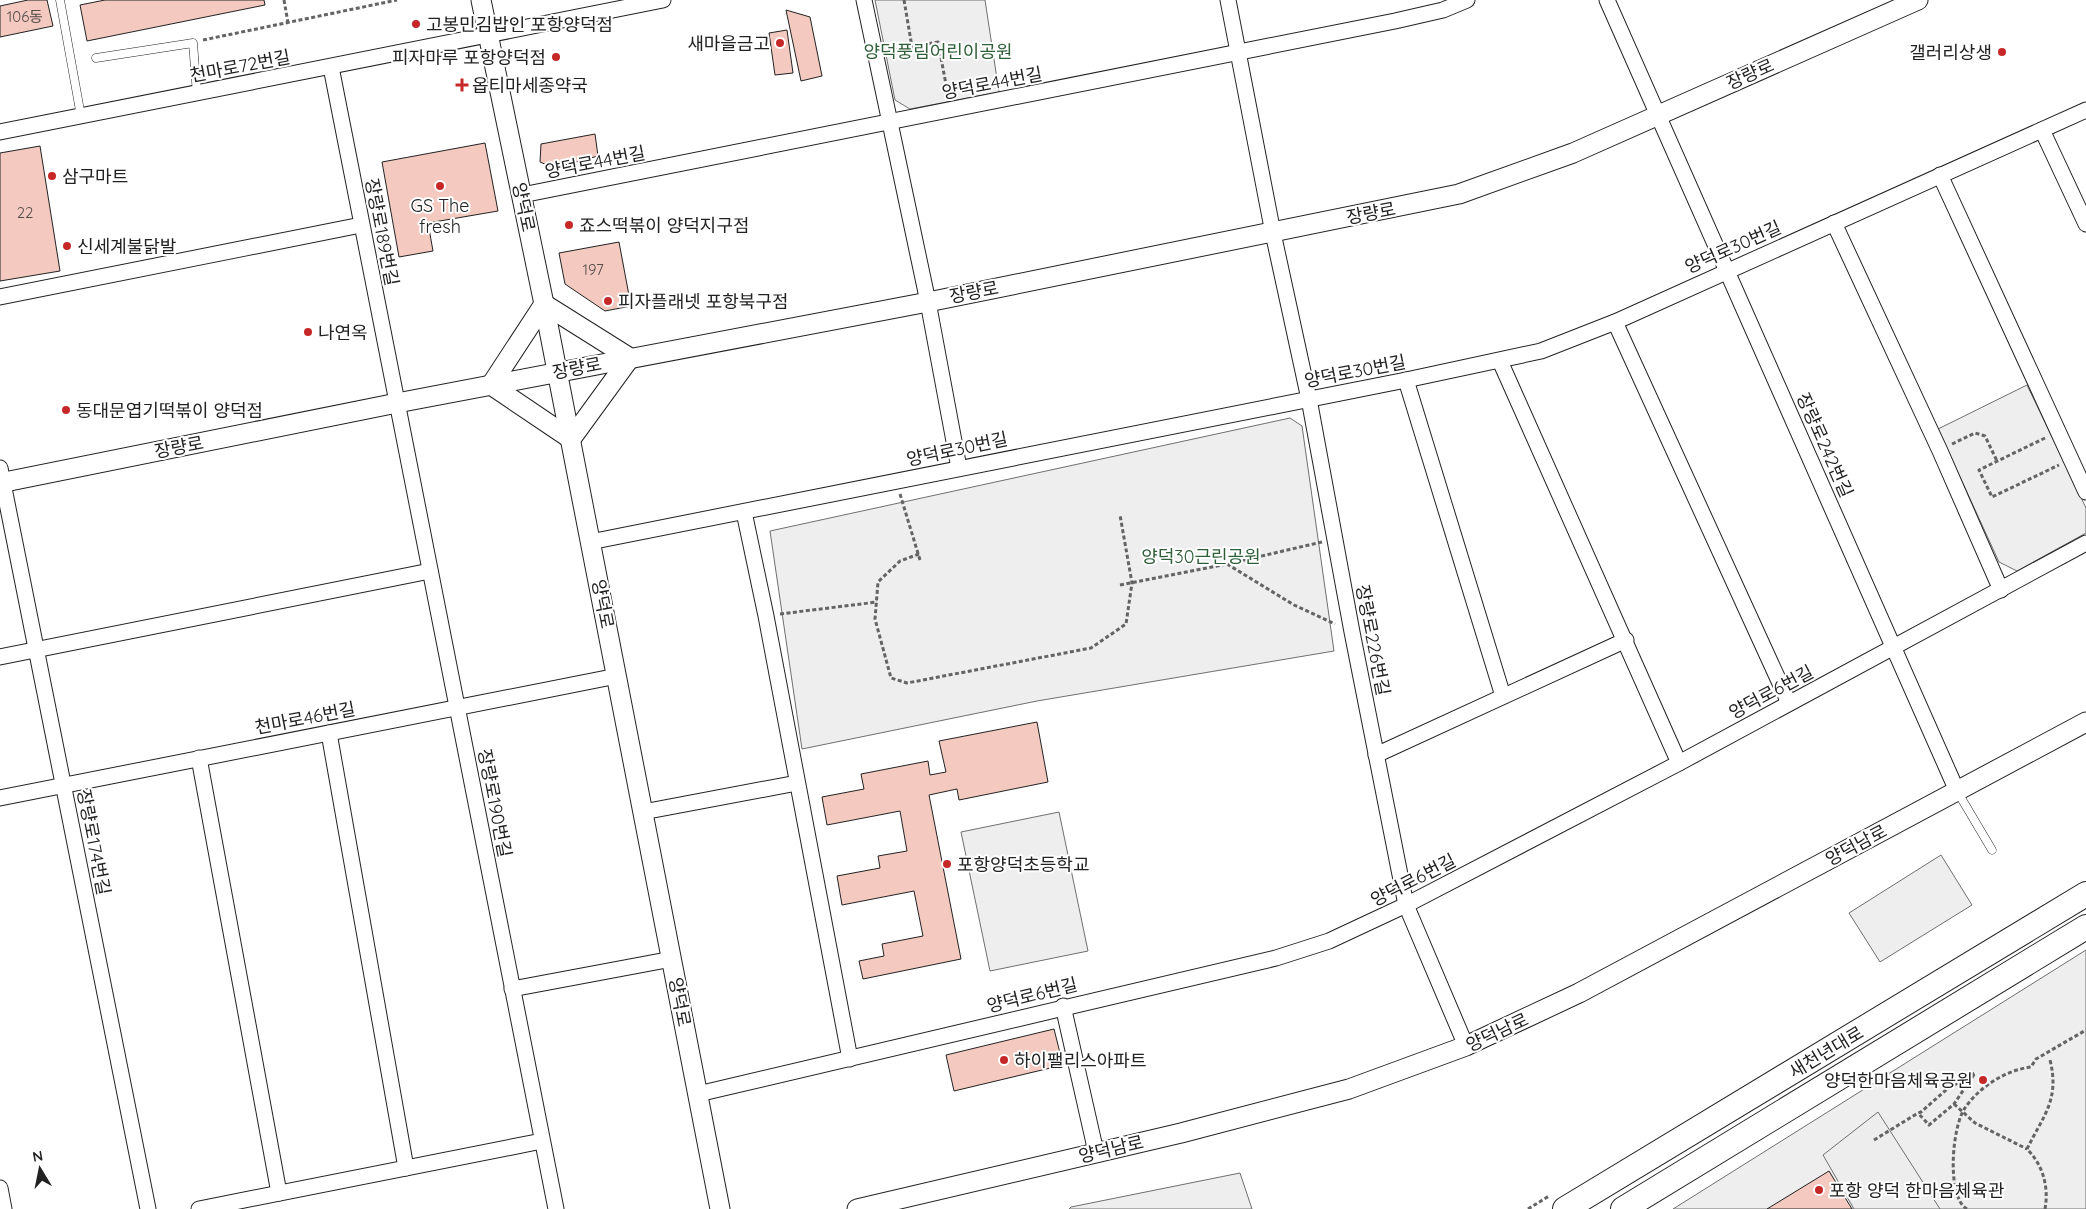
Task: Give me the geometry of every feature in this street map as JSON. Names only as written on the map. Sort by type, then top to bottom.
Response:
[{"type":"main road","name":"새천년대로","points":[[1565,1209],[2086,894]]},
{"type":"main road","name":"새천년대로","points":[[1623,1209],[2086,927]]},
{"type":"street","name":"양덕로","points":[[481,0],[571,439],[720,1209]]},
{"type":"street","name":"천마로72번길","points":[[0,132],[663,0]]},
{"type":"street","points":[[864,0],[928,302],[959,468]]},
{"type":"street","name":"장량로226번길","points":[[1228,0],[1273,233],[1309,399],[1352,632],[1406,906],[1466,1046]]},
{"type":"street","name":"양덕로44번길","points":[[522,195],[1421,16],[1467,0]]},
{"type":"street","name":"장량로242번길","points":[[1607,0],[1957,791]]},
{"type":"street","name":"장량로","points":[[1,478],[928,302],[1420,203],[1478,188],[1573,153],[1918,0]]},
{"type":"street","name":"장량로189번길","points":[[331,67],[397,403]]},
{"type":"street","name":"양덕로30번길","points":[[590,542],[1406,380],[1541,351],[1615,322],[1727,269],[2086,110]]},
{"type":"street","points":[[2042,130],[2086,224]]},
{"type":"street","points":[[1940,175],[2086,492]]},
{"type":"street","points":[[1834,223],[1940,451],[2001,590]]},
{"type":"street","points":[[0,297],[361,225]]},
{"type":"street","points":[[544,304],[630,358],[571,439],[491,385],[544,304]]},
{"type":"street","points":[[1615,322],[1788,703]]},
{"type":"street","points":[[1500,361],[1626,640],[1679,764]]},
{"type":"street","points":[[1406,380],[1504,696]]},
{"type":"street","name":"장량로190번길","points":[[397,403],[556,1209]]},
{"type":"street","name":"장량로174번길","points":[[1,478],[148,1209]]},
{"type":"street","points":[[744,512],[766,616],[850,1059]]},
{"type":"street","name":"양덕로6번길","points":[[698,1094],[1305,949],[1329,941],[1406,906],[1679,764],[1788,703],[1894,648],[2086,543]]},
{"type":"street","points":[[0,657],[430,571]]},
{"type":"street","points":[[1376,755],[1626,640]]},
{"type":"street","name":"천마로46번길","points":[[0,798],[617,676]]},
{"type":"street","name":"양덕남로","points":[[857,1209],[1308,1101],[1396,1074],[1466,1046],[1579,993],[2086,722]]},
{"type":"street","points":[[329,733],[406,1168]]},
{"type":"street","points":[[199,758],[279,1193]]},
{"type":"street","points":[[643,812],[797,783]]},
{"type":"street","points":[[512,989],[672,960]]},
{"type":"street","points":[[1063,1006],[1096,1152]]},
{"type":"street","points":[[199,1209],[542,1141]]},
{"type":"street","points":[[0,1188],[4,1209]]},
{"type":"lane","points":[[60,0],[81,116]]},
{"type":"lane","points":[[96,58],[193,42],[197,94]]},
{"type":"lane","points":[[1957,791],[1992,850]]},
{"type":"path","points":[[284,0],[288,23]]},
{"type":"path","points":[[193,42],[397,0]]},
{"type":"path","points":[[904,0],[912,47]]},
{"type":"path","points":[[874,53],[938,42],[951,111]]},
{"type":"path","points":[[2058,432],[1979,470],[1992,498],[2071,460]]},
{"type":"path","points":[[1940,451],[1975,433],[1985,436],[1997,462]]},
{"type":"path","points":[[895,481],[920,560]]},
{"type":"path","points":[[919,554],[900,562],[878,582],[875,618],[891,678],[907,683],[1091,648],[1126,624],[1132,583],[1120,515]]},
{"type":"path","points":[[1120,585],[1227,564],[1335,539]]},
{"type":"path","points":[[1227,564],[1294,605],[1352,632]]},
{"type":"path","points":[[766,616],[877,602]]},
{"type":"path","points":[[1967,1209],[1956,1198],[1953,1174],[1957,1123],[1963,1112],[1981,1090],[2010,1071],[2031,1066],[2036,1059],[2086,1030]]},
{"type":"path","points":[[2027,1149],[2042,1125],[2051,1104],[2054,1088],[2050,1060]]},
{"type":"path","points":[[1874,1140],[1918,1113],[1946,1090],[1975,1073],[1954,1104],[1929,1125],[1918,1113]]},
{"type":"path","points":[[1954,1104],[1975,1123],[2027,1149],[2036,1157],[2043,1173],[2047,1196],[2045,1209]]},
{"type":"green space","name":"양덕풍림어린이공원","points":[[875,0],[985,0],[999,92],[910,109],[895,100]]},
{"type":"green space","points":[[2027,385],[2086,508],[2086,533],[2017,571],[1999,562],[1938,429]]},
{"type":"green space","name":"양덕30근린공원","points":[[1290,418],[1302,426],[1334,651],[1037,701],[802,749],[770,531]]},
{"type":"green space","points":[[1059,812],[1088,951],[990,971],[961,832]]},
{"type":"green space","points":[[1941,855],[1972,905],[1880,962],[1849,913]]},
{"type":"green space","name":"양덕한마음체육공원","points":[[2086,950],[2086,1209],[1673,1209]]},
{"type":"green space","points":[[1240,1173],[1252,1209],[1069,1209],[1071,1207]]},
{"type":"shaded area","points":[[1878,1112],[1940,1209],[1854,1209],[1823,1155]]},
{"type":"building","points":[[28,0],[47,0],[53,26],[0,37],[0,6]]},
{"type":"building","points":[[105,0],[264,0],[265,5],[87,41],[80,5]]},
{"type":"building","points":[[786,10],[810,17],[822,76],[801,81]]},
{"type":"building","points":[[787,30],[793,73],[775,75],[769,33]]},
{"type":"building","points":[[595,134],[598,156],[554,168],[540,162],[541,144]]},
{"type":"building","name":"GS The fresh","points":[[485,143],[498,211],[428,223],[433,251],[399,257],[382,162]]},
{"type":"building","points":[[40,146],[60,271],[0,281],[0,153]]},
{"type":"building","points":[[619,242],[631,306],[605,311],[565,284],[559,253]]},
{"type":"building","points":[[1037,722],[1048,782],[959,800],[957,789],[929,795],[961,959],[863,979],[859,961],[884,956],[882,944],[923,936],[914,891],[842,905],[837,876],[880,868],[878,856],[907,851],[900,811],[827,825],[822,797],[864,789],[861,774],[928,761],[930,775],[946,772],[939,741]]},
{"type":"building","name":"하이팰리스아파트","points":[[1054,1029],[1063,1065],[954,1091],[946,1055]]},
{"type":"building","name":"포항 양덕 한마음체육관","points":[[1829,1171],[1852,1209],[1767,1209]]},
{"type":"place","name":"고봉민김밥인 포항양덕점","points":[[416,24]]},
{"type":"place","name":"새마을금고","points":[[780,43]]},
{"type":"place","name":"갤러리상생","points":[[2002,52]]},
{"type":"place","name":"피자마루 포항양덕점","points":[[556,57]]},
{"type":"place","name":"옵티마세종약국","points":[[462,85]]},
{"type":"place","name":"삼구마트","points":[[52,176]]},
{"type":"place","name":"GS The fresh","points":[[440,186]]},
{"type":"place","name":"죠스떡볶이 양덕지구점","points":[[569,225]]},
{"type":"place","name":"신세계불닭발","points":[[67,246]]},
{"type":"place","name":"피자플래넷 포항북구점","points":[[608,301]]},
{"type":"place","name":"나연옥","points":[[308,332]]},
{"type":"place","name":"동대문엽기떡볶이 양덕점","points":[[66,410]]},
{"type":"place","name":"포항양덕초등학교","points":[[947,864]]},
{"type":"place","name":"하이팰리스아파트","points":[[1004,1060]]},
{"type":"place","name":"양덕한마음체육공원","points":[[1983,1080]]},
{"type":"place","name":"포항 양덕 한마음체육관","points":[[1819,1190]]}]
